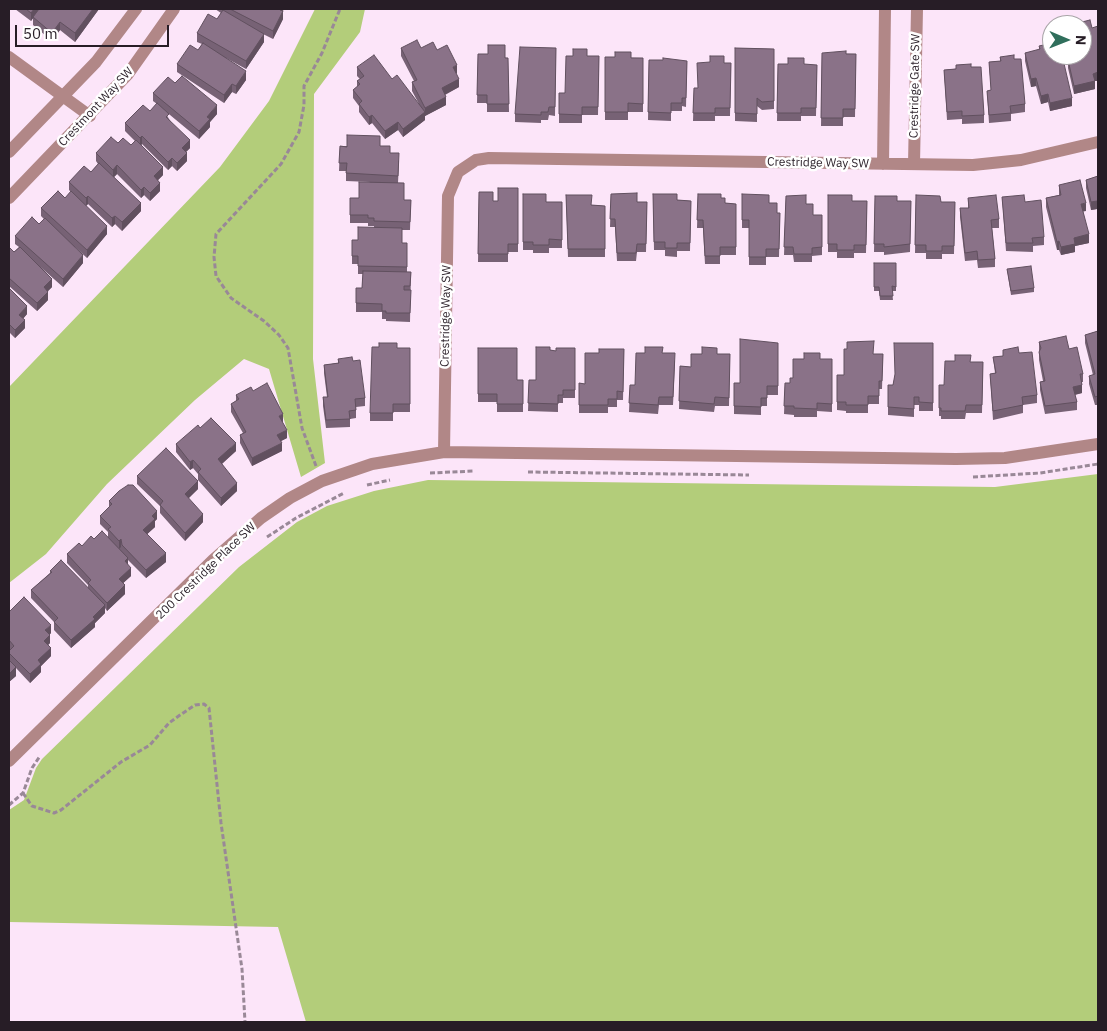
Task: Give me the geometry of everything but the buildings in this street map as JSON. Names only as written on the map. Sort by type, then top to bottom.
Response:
[{"type":"street","points":[[9,152],[96,62],[136,9]]},
{"type":"street","name":"Crestmont Way SW","points":[[9,198],[90,116],[128,74],[174,9]]},
{"type":"street","points":[[883,164],[885,9]]},
{"type":"street","name":"Crestridge Gate SW","points":[[914,164],[917,9]]},
{"type":"street","points":[[9,57],[90,116]]},
{"type":"street","name":"Crestridge Way SW","points":[[444,452],[448,196],[458,172],[476,160],[489,158],[973,165],[1021,160],[1098,142]]},
{"type":"street","points":[[444,452],[956,459],[1005,458],[1098,444]]},
{"type":"street","name":"200 Crestridge Place SW","points":[[9,760],[213,560],[260,518],[290,498],[322,481],[347,472],[397,458],[444,452]]},
{"type":"path","points":[[315,464],[302,428],[288,348],[279,335],[264,321],[231,298],[216,276],[214,257],[216,234],[281,164],[299,132],[304,105],[304,86],[322,53],[340,9]]},
{"type":"path","points":[[967,477],[994,478],[1098,464]]},
{"type":"path","points":[[421,474],[477,471]]},
{"type":"path","points":[[527,472],[754,475]]},
{"type":"path","points":[[364,486],[396,478]]},
{"type":"path","points":[[264,539],[327,500],[349,491]]},
{"type":"path","points":[[23,792],[32,806],[54,813],[61,810],[121,762],[150,745],[169,723],[180,715],[195,705],[204,704],[209,708],[221,823],[242,969],[245,1022]]},
{"type":"path","points":[[9,805],[23,792],[32,768],[44,751]]},
{"type":"green space","points":[[315,9],[365,9],[360,32],[314,94],[313,359],[325,463],[301,477],[269,369],[244,359],[195,400],[107,484],[46,554],[9,583],[9,387],[220,167],[269,101]]},
{"type":"green space","points":[[1098,474],[1098,1022],[306,1022],[278,927],[9,922],[9,810],[24,800],[36,768],[42,759],[239,567],[297,522],[327,506],[374,491],[428,480],[995,487]]}]
